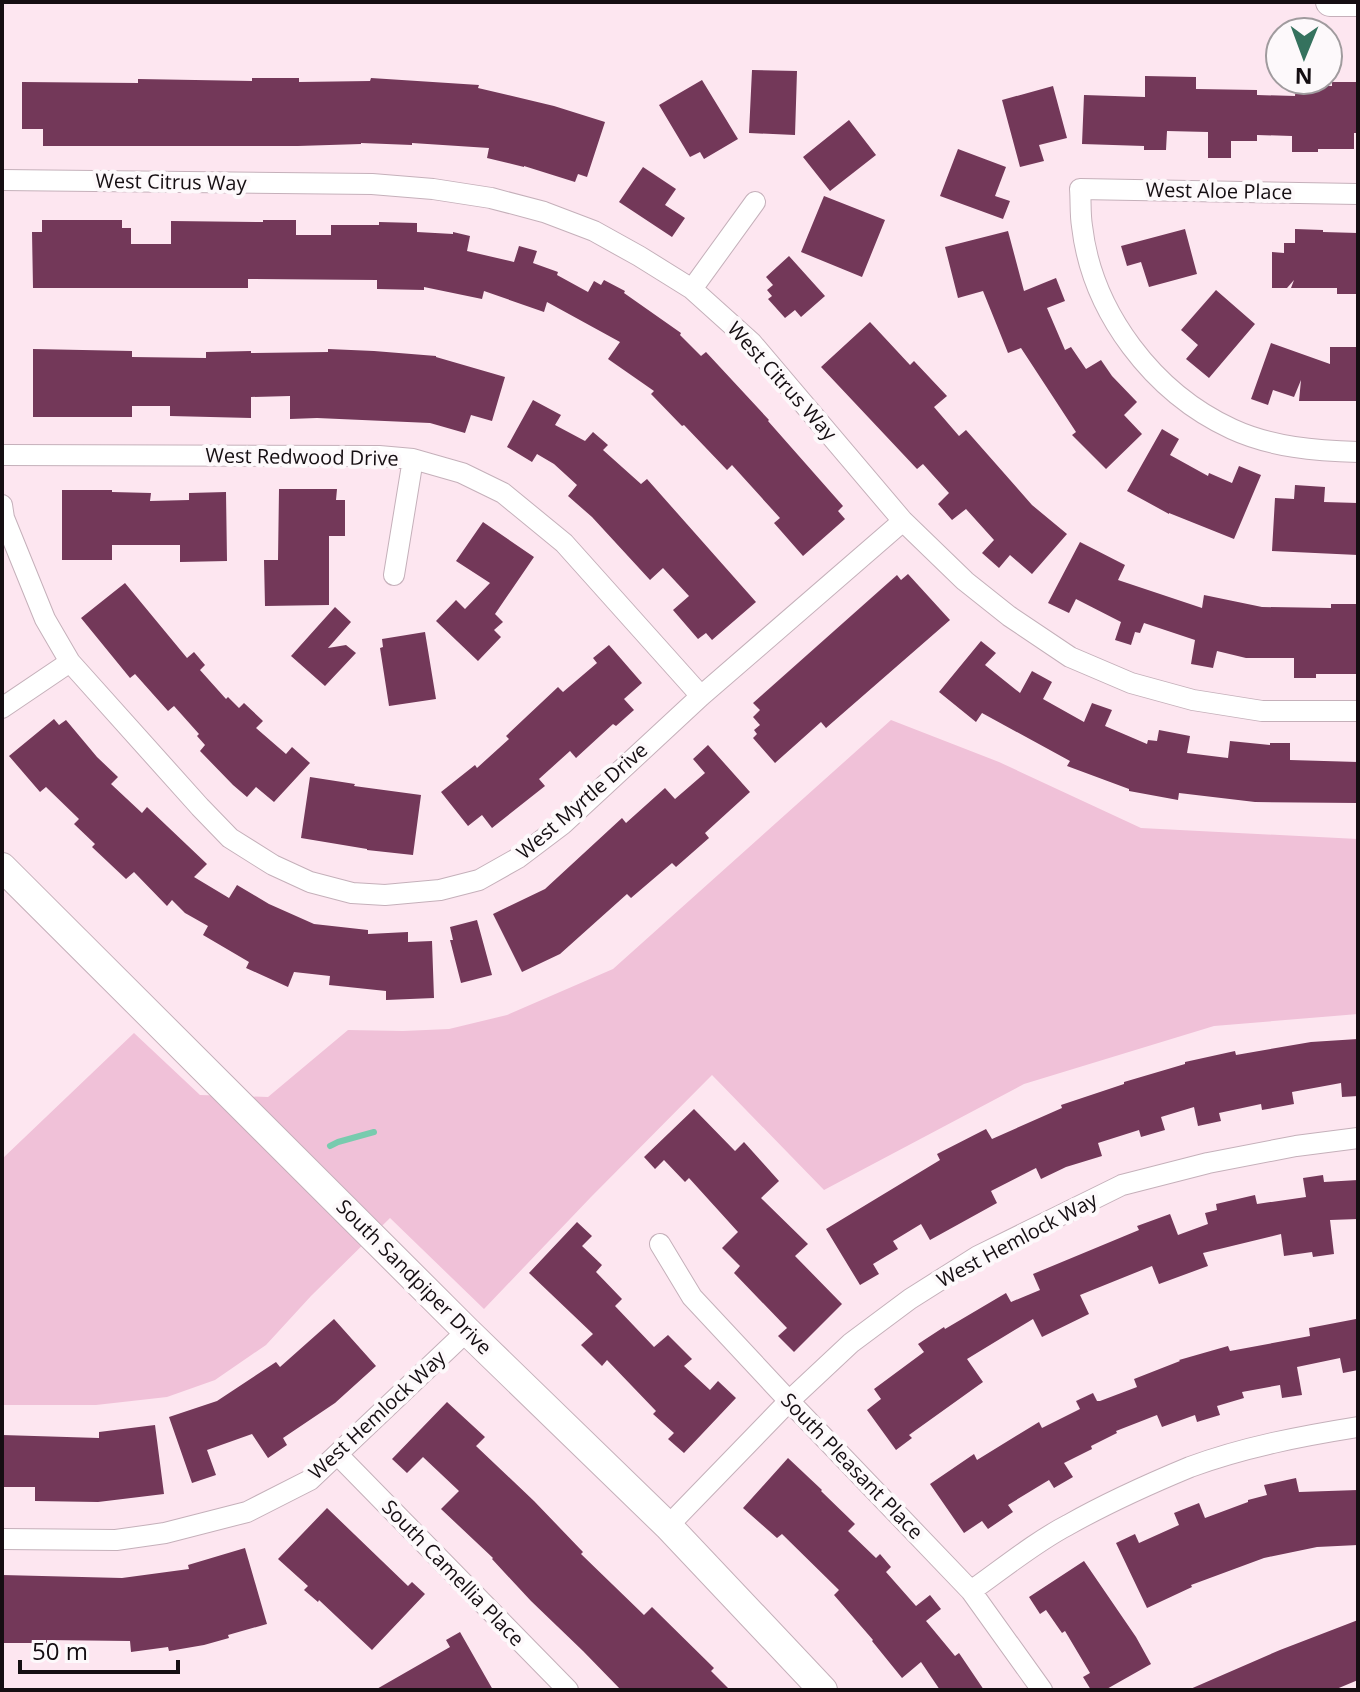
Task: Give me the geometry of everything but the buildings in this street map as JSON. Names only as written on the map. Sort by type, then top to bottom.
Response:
[{"type":"street","points":[[1330,2],[1358,2]]},
{"type":"street","name":"West Citrus Way","points":[[2,180],[372,184],[433,189],[491,198],[544,212],[594,231],[692,289],[752,343],[903,521],[965,581],[1009,616],[1070,657],[1131,683],[1193,700],[1262,711],[1358,711]]},
{"type":"street","name":"West Aloe Place","points":[[1358,194],[1080,189],[1082,226],[1091,268],[1105,306],[1133,349],[1164,382],[1191,406],[1234,430],[1279,444],[1324,451],[1358,452]]},
{"type":"street","points":[[692,289],[755,202]]},
{"type":"street","name":"West Redwood Drive","points":[[2,455],[379,456],[413,459],[462,473],[503,493],[564,543],[701,696]]},
{"type":"street","points":[[394,575],[413,459]]},
{"type":"street","name":"West Myrtle Drive","points":[[2,505],[4,518],[45,619],[70,662],[230,838],[273,865],[310,882],[352,893],[385,895],[440,890],[479,880],[518,858],[563,824],[701,696],[903,521]]},
{"type":"street","points":[[2,708],[70,662]]},
{"type":"street","name":"South Sandpiper Drive","points":[[2,867],[467,1331],[668,1526],[823,1690]]},
{"type":"street","name":"West Hemlock Way","points":[[668,1526],[789,1401],[851,1343],[910,1299],[978,1256],[1122,1185],[1208,1163],[1358,1138]]},
{"type":"street","name":"South Pleasant Place","points":[[660,1244],[692,1297],[971,1591],[1042,1690]]},
{"type":"street","name":"West Hemlock Way","points":[[2,1539],[116,1540],[165,1533],[247,1512],[310,1480],[467,1331]]},
{"type":"street","points":[[971,1591],[1065,1526],[1126,1495],[1192,1467],[1248,1449],[1358,1427]]},
{"type":"street","name":"South Camellia Place","points":[[338,1455],[563,1688]]},
{"type":"shaded area","points":[[891,720],[999,762],[1141,828],[1358,839],[1358,1014],[1214,1026],[1024,1084],[824,1190],[712,1075],[484,1309],[390,1218],[266,1345],[215,1380],[167,1397],[96,1405],[2,1405],[2,1159],[134,1033],[200,1095],[268,1097],[348,1030],[449,1029],[507,1015],[613,969]]},
{"type":"waterway","points":[[330,1146],[374,1132]]}]
